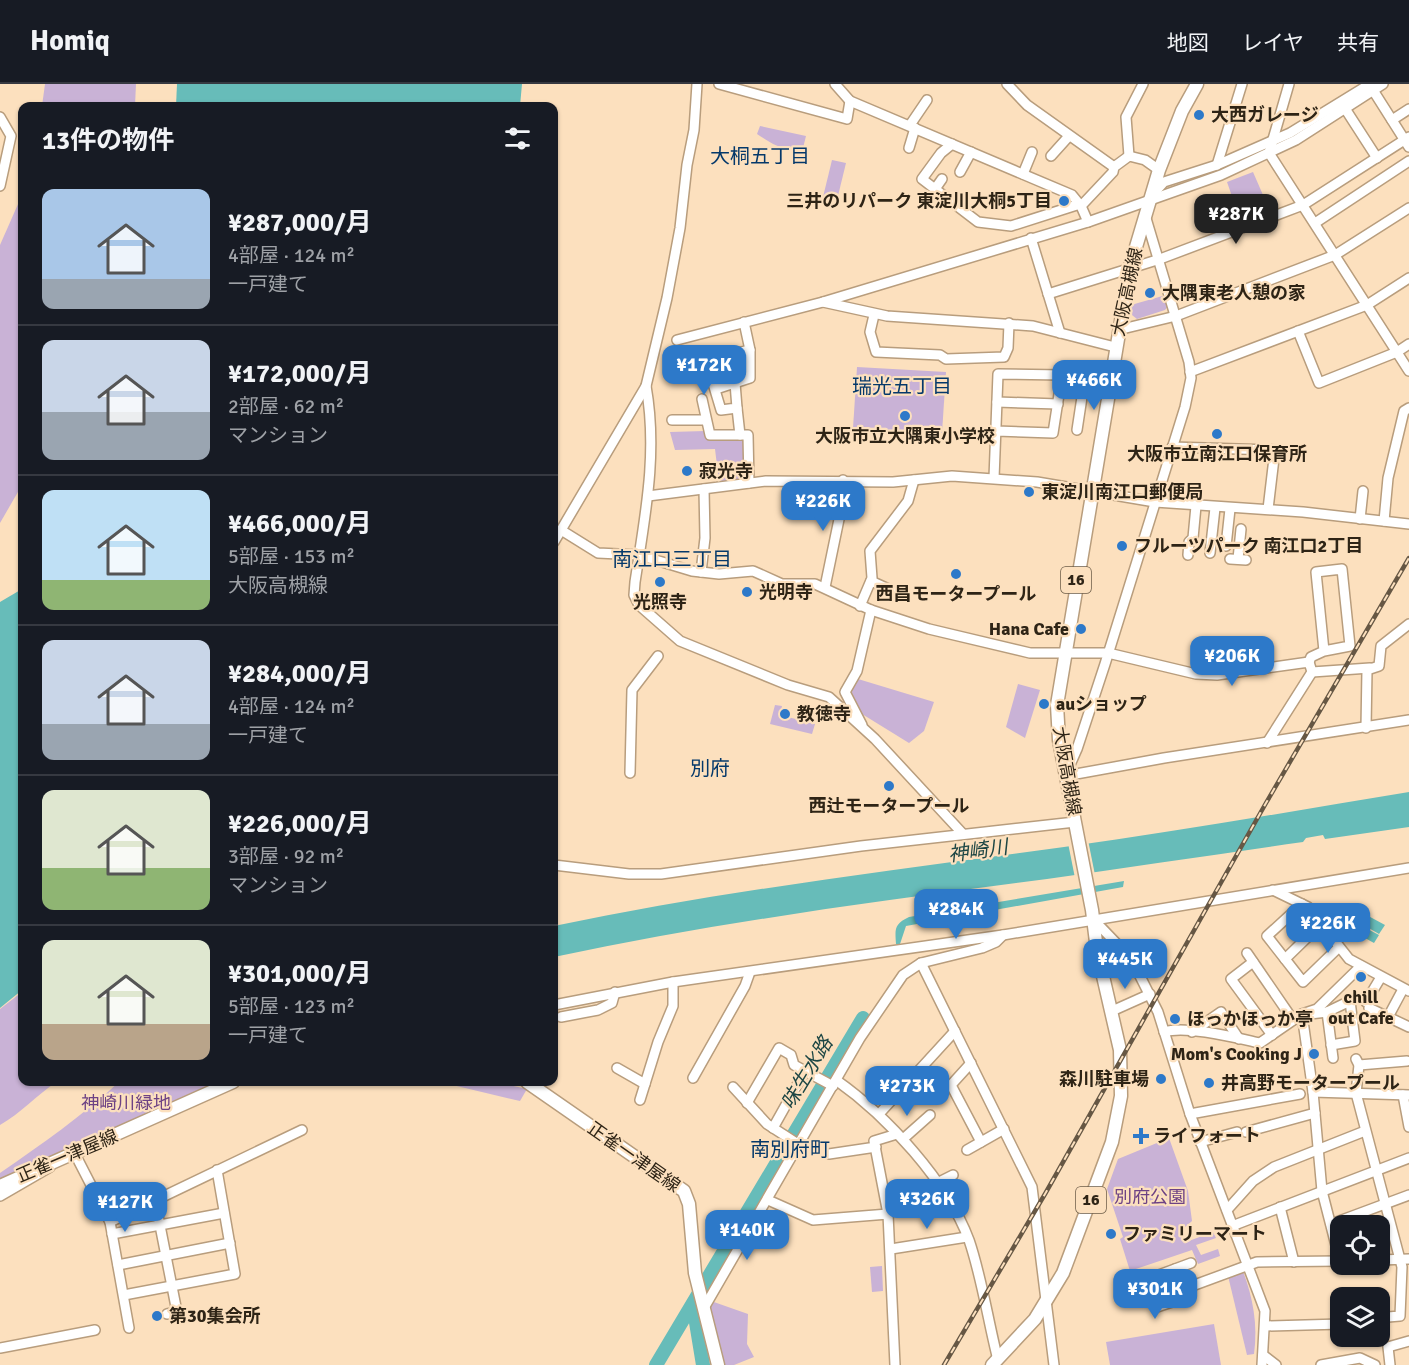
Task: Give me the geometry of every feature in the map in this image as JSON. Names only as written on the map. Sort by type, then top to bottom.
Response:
[{"type":"main road","name":"大阪高槻線","points":[[994,1364],[1021,1337],[1048,1301],[1074,1247],[1116,1127],[1121,1096],[1122,1065],[1112,1011],[1099,961],[1065,776],[1059,741],[1057,705],[1091,490],[1130,267],[1160,170],[1182,111],[1197,84]]},
{"type":"main road","name":"正雀一津屋線","points":[[0,1186],[224,1086]]},
{"type":"main road","name":"正雀一津屋線","points":[[533,1086],[684,1191],[689,1204],[697,1284],[718,1365]]},
{"type":"street","points":[[558,535],[645,386],[667,298],[680,228],[687,165],[694,130],[697,84]]},
{"type":"street","points":[[719,84],[847,119],[850,101]]},
{"type":"street","points":[[835,84],[850,101],[1072,195],[1081,205],[1088,222]]},
{"type":"street","points":[[1007,84],[1027,105],[1114,167]]},
{"type":"street","points":[[1129,156],[1126,117],[1143,84]]},
{"type":"street","points":[[1217,165],[1242,84]]},
{"type":"street","points":[[1289,84],[1269,153],[1409,371]]},
{"type":"street","points":[[1150,198],[1164,182],[1217,165],[1272,142],[1371,86],[1383,84]]},
{"type":"street","points":[[677,340],[823,302],[1088,222],[1150,198],[1221,175],[1269,153],[1346,110],[1371,86]]},
{"type":"street","points":[[1048,294],[1160,259],[1303,205],[1377,158],[1408,142],[1371,86]]},
{"type":"street","points":[[909,148],[912,126],[927,100]]},
{"type":"street","points":[[1392,120],[1409,109]]},
{"type":"street","points":[[1346,110],[1377,158]]},
{"type":"street","points":[[0,117],[11,136],[0,186]]},
{"type":"street","points":[[1051,156],[1069,136]]},
{"type":"street","points":[[952,144],[941,153],[922,179],[978,222],[1012,226],[1081,205],[1111,174],[1114,167],[1129,156]]},
{"type":"street","points":[[960,172],[971,152]]},
{"type":"street","points":[[1023,174],[1032,152]]},
{"type":"street","points":[[1129,156],[1145,160],[1160,170]]},
{"type":"street","points":[[1315,223],[1409,160]]},
{"type":"street","points":[[935,189],[942,179]]},
{"type":"street","points":[[1118,330],[1176,316],[1335,255],[1409,208]]},
{"type":"street","points":[[1065,776],[1077,749],[1108,653],[1189,387],[1190,372],[1176,316],[1145,215]]},
{"type":"street","points":[[1012,226],[1017,242]]},
{"type":"street","points":[[1031,238],[1060,333]]},
{"type":"street","points":[[1190,372],[1367,305],[1409,278]]},
{"type":"street","points":[[823,302],[874,315],[1009,322],[1115,347]]},
{"type":"street","points":[[874,315],[870,332],[876,352],[940,355],[946,359],[1004,357],[1008,348],[1009,322]]},
{"type":"street","points":[[716,389],[750,378],[750,350],[744,322]]},
{"type":"street","points":[[1298,331],[1318,382],[1397,352],[1409,344]]},
{"type":"street","points":[[737,408],[721,410],[705,360],[750,350]]},
{"type":"street","points":[[994,478],[998,374],[1062,375],[1053,433],[996,431]]},
{"type":"street","points":[[1077,430],[1075,418],[1079,394],[1084,384],[1088,382],[1109,389]]},
{"type":"street","points":[[735,383],[740,435]]},
{"type":"street","points":[[645,386],[651,414],[651,447],[648,496],[634,595],[639,605],[669,634],[700,650],[788,685],[829,697],[864,730],[963,834]]},
{"type":"street","points":[[702,399],[710,435],[748,435],[749,483]]},
{"type":"street","points":[[997,402],[1058,404]]},
{"type":"street","points":[[1384,521],[1388,478],[1404,411],[1409,408]]},
{"type":"street","points":[[676,417],[706,420]]},
{"type":"street","points":[[1172,447],[1275,450],[1268,509]]},
{"type":"street","points":[[648,496],[749,483],[914,480],[952,476],[994,478],[1091,490],[1155,502],[1215,508],[1268,509],[1409,524]]},
{"type":"street","points":[[825,587],[843,500],[843,480]]},
{"type":"street","points":[[860,606],[871,581],[870,551],[908,501],[914,480]]},
{"type":"street","points":[[701,572],[705,538],[704,489]]},
{"type":"street","points":[[1360,519],[1363,491]]},
{"type":"street","points":[[1188,555],[1193,538],[1196,506]]},
{"type":"street","points":[[1215,508],[1218,546]]},
{"type":"street","points":[[1218,546],[1230,508]]},
{"type":"street","points":[[1238,559],[1241,529]]},
{"type":"street","points":[[561,530],[598,553],[639,555],[701,572],[719,574],[753,571],[776,583],[814,584],[825,587],[871,610],[929,629],[1001,648],[1030,653],[1108,653],[1196,674],[1217,675],[1309,662]]},
{"type":"street","points":[[1218,546],[1239,541]]},
{"type":"street","points":[[1267,743],[1312,672],[1309,662],[1311,657],[1324,651],[1350,646],[1342,569],[1316,572],[1324,651]]},
{"type":"street","points":[[871,581],[892,591]]},
{"type":"street","points":[[864,730],[845,692],[857,671],[871,610]]},
{"type":"street","points":[[1312,672],[1379,666],[1381,646],[1409,624]]},
{"type":"street","points":[[630,773],[632,690],[658,656]]},
{"type":"street","points":[[1366,728],[1365,675],[1370,668]]},
{"type":"street","points":[[1065,776],[1154,759],[1409,720]]},
{"type":"street","points":[[558,866],[618,873],[661,874],[963,834],[1076,826]]},
{"type":"street","points":[[558,1004],[673,982],[1003,934],[1092,914],[1273,890],[1409,868]]},
{"type":"street","points":[[1273,890],[1302,904],[1322,924],[1349,959],[1406,990],[1388,1017]]},
{"type":"street","points":[[1302,904],[1267,936],[1303,982],[1339,947]]},
{"type":"street","points":[[1092,914],[1117,944],[1150,994],[1200,1142],[1260,1296],[1266,1326],[1263,1360],[1275,1365]]},
{"type":"street","points":[[1285,959],[1322,924]]},
{"type":"street","points":[[702,1303],[768,1200],[860,1038],[901,978],[921,963],[982,948],[996,942],[1003,934]]},
{"type":"street","points":[[1247,953],[1297,1017],[1313,1092],[1323,1191],[1330,1224]]},
{"type":"street","points":[[1253,962],[1231,979],[1272,1035]]},
{"type":"street","points":[[921,963],[1032,1187],[1048,1301],[1054,1365]]},
{"type":"street","points":[[1164,1032],[1171,1030],[1192,1032],[1260,1043],[1297,1017],[1317,1009],[1361,966]]},
{"type":"street","points":[[693,1078],[745,986],[750,972]]},
{"type":"street","points":[[1381,977],[1367,1005],[1409,1027]]},
{"type":"street","points":[[640,1100],[673,1006],[673,982]]},
{"type":"street","points":[[561,1017],[598,1010],[612,1003],[615,992]]},
{"type":"street","points":[[1112,1011],[1150,994]]},
{"type":"street","points":[[1297,1017],[1327,1012],[1350,1001],[1355,1041],[1331,1045]]},
{"type":"street","points":[[1192,1032],[1221,1012],[1239,1039]]},
{"type":"street","points":[[1327,1012],[1333,1058]]},
{"type":"street","points":[[879,1114],[955,1031]]},
{"type":"street","points":[[747,1103],[779,1048],[791,1055],[794,1065],[834,1083],[879,1114],[937,1183],[967,1237],[994,1364]]},
{"type":"street","points":[[1390,1317],[1400,1316],[1404,1259],[1385,1204],[1365,1131],[1356,1093],[1357,1062],[1402,1058]]},
{"type":"street","points":[[971,1063],[951,1085],[981,1142]]},
{"type":"street","points":[[617,1068],[645,1084]]},
{"type":"street","points":[[773,1128],[806,1071]]},
{"type":"street","points":[[733,1087],[773,1128],[798,1144]]},
{"type":"street","points":[[1313,1092],[1406,1095],[1409,1127]]},
{"type":"street","points":[[1190,1114],[1300,1094]]},
{"type":"street","points":[[1200,1142],[1315,1113]]},
{"type":"street","points":[[895,1365],[888,1214],[889,1180],[874,1141],[900,1137],[930,1115]]},
{"type":"street","points":[[967,1149],[1004,1129]]},
{"type":"street","points":[[110,1222],[302,1130]]},
{"type":"street","points":[[1227,1210],[1253,1181],[1274,1167],[1365,1131]]},
{"type":"street","points":[[829,1154],[876,1147]]},
{"type":"street","points":[[75,1154],[110,1222],[129,1328]]},
{"type":"street","points":[[1232,1226],[1409,1158]]},
{"type":"street","points":[[0,1196],[42,1174],[54,1162]]},
{"type":"street","points":[[124,1295],[235,1274],[217,1170]]},
{"type":"street","points":[[937,1183],[952,1175]]},
{"type":"street","points":[[1355,1215],[1409,1196]]},
{"type":"street","points":[[155,1200],[177,1312],[167,1314]]},
{"type":"street","points":[[768,1200],[813,1220],[888,1214]]},
{"type":"street","points":[[1280,1207],[1294,1262]]},
{"type":"street","points":[[112,1234],[224,1213]]},
{"type":"street","points":[[891,1249],[967,1237]]},
{"type":"street","points":[[118,1265],[230,1244]]},
{"type":"street","points":[[1181,1290],[1248,1265],[1330,1261]]},
{"type":"street","points":[[1175,1269],[1184,1298],[1159,1311],[1148,1277],[1191,1263]]},
{"type":"street","points":[[1266,1326],[1330,1324]]},
{"type":"street","points":[[0,1348],[95,1330]]},
{"type":"street","points":[[1390,1365],[1388,1347],[1409,1341]]},
{"type":"street","points":[[1321,1365],[1360,1358],[1375,1365]]},
{"type":"green space","points":[[45,84],[136,84],[135,102],[43,102]]},
{"type":"green space","points":[[760,126],[806,136],[803,148],[791,150],[773,144],[757,134]]},
{"type":"green space","points":[[832,160],[846,163],[837,200],[823,197]]},
{"type":"green space","points":[[1253,172],[1263,195],[1253,199],[1259,218],[1242,225],[1227,182]]},
{"type":"green space","points":[[18,204],[18,492],[0,523],[0,245]]},
{"type":"green space","points":[[1166,295],[1169,305],[1165,310],[1137,319],[1132,315],[1131,305]]},
{"type":"green space","points":[[857,367],[946,372],[942,433],[853,428]]},
{"type":"green space","points":[[705,431],[708,437],[745,439],[746,478],[719,482],[715,449],[675,450],[670,432]]},
{"type":"green space","points":[[858,679],[934,702],[924,731],[909,743],[862,714],[850,693]]},
{"type":"green space","points":[[1018,684],[1040,690],[1025,738],[1006,727]]},
{"type":"green space","points":[[775,705],[782,706],[780,715],[815,724],[812,734],[770,724]]},
{"type":"green space","points":[[18,995],[18,1086],[51,1086],[0,1125],[0,1009]]},
{"type":"green space","name":"神崎川緑地","points":[[114,1086],[216,1086],[0,1180],[0,1173]]},
{"type":"green space","points":[[457,1086],[514,1086],[527,1089],[520,1101]]},
{"type":"green space","name":"別府公園","points":[[1169,1138],[1188,1191],[1192,1221],[1182,1230],[1186,1242],[1213,1232],[1216,1238],[1196,1245],[1201,1255],[1218,1249],[1220,1256],[1198,1264],[1192,1250],[1130,1271],[1120,1239],[1123,1237],[1107,1189],[1118,1159]]},
{"type":"green space","points":[[882,1266],[883,1291],[872,1292],[870,1267]]},
{"type":"green space","points":[[1243,1271],[1250,1291],[1255,1322],[1254,1354],[1247,1355],[1228,1276]]},
{"type":"green space","points":[[711,1301],[748,1314],[747,1344],[754,1357],[734,1365],[721,1365],[708,1307]]},
{"type":"green space","points":[[1214,1324],[1221,1365],[1110,1365],[1106,1342]]},
{"type":"water","points":[[177,84],[522,84],[520,102],[176,102]]},
{"type":"water","points":[[18,591],[18,993],[0,1008],[0,602]]},
{"type":"water","points":[[1409,792],[1409,827],[1325,839],[1323,835],[1306,838],[1303,842],[799,913],[676,933],[558,956],[558,925],[681,902],[808,882],[1150,834]]},
{"type":"water","points":[[1124,881],[1123,887],[906,926],[900,944],[896,944],[897,928],[900,922],[909,917]]},
{"type":"water","points":[[1339,904],[1348,905],[1385,925],[1379,934],[1343,913],[1338,907]]},
{"type":"water","points":[[1335,912],[1379,935],[1374,943],[1338,923],[1333,915]]},
{"type":"pier","points":[[1088,840],[1095,875],[1075,878],[1068,843]]},
{"type":"waterway","name":"味生水路","points":[[656,1365],[863,1018]]},
{"type":"waterway","points":[[693,1304],[703,1365]]},
{"type":"railway","points":[[944,1365],[1045,1194],[1266,803],[1409,558]]},
{"type":"place","name":"大西ガレージ","points":[[1199,115]]},
{"type":"place","name":"三井のリパーク 東淀川大桐5丁目","points":[[1064,201]]},
{"type":"place","name":"大隅東老人憩の家","points":[[1150,293]]},
{"type":"place","name":"大阪市立大隅東小学校","points":[[905,416]]},
{"type":"place","name":"大阪市立南江口保育所","points":[[1217,434]]},
{"type":"place","name":"寂光寺","points":[[687,471]]},
{"type":"place","name":"東淀川南江口郵便局","points":[[1029,492]]},
{"type":"place","name":"フルーツパーク 南江口2丁目","points":[[1122,546]]},
{"type":"place","name":"西昌モータープール","points":[[956,574]]},
{"type":"place","name":"光照寺","points":[[660,582]]},
{"type":"place","name":"光明寺","points":[[747,592]]},
{"type":"place","name":"Hana Cafe","points":[[1081,629]]},
{"type":"place","name":"auショップ","points":[[1044,704]]},
{"type":"place","name":"教徳寺","points":[[785,714]]},
{"type":"place","name":"西辻モータープール","points":[[889,786]]},
{"type":"place","name":"chill out Cafe","points":[[1361,977]]},
{"type":"place","name":"ほっかほっか亭","points":[[1175,1019]]},
{"type":"place","name":"Mom's Cooking J","points":[[1314,1054]]},
{"type":"place","name":"森川駐車場","points":[[1161,1079]]},
{"type":"place","name":"井高野モータープール","points":[[1209,1083]]},
{"type":"place","name":"ライフォート","points":[[1141,1136]]},
{"type":"place","name":"ファミリーマート","points":[[1111,1234]]},
{"type":"place","name":"第30集会所","points":[[157,1316]]},
{"type":"district","name":"大桐五丁目","points":[[760,156]]},
{"type":"district","name":"瑞光五丁目","points":[[902,386]]},
{"type":"district","name":"南江口三丁目","points":[[672,559]]},
{"type":"district","name":"別府","points":[[710,768]]},
{"type":"district","name":"南別府町","points":[[790,1149]]},
{"type":"water label","name":"神崎川","points":[[978,851]]}]
